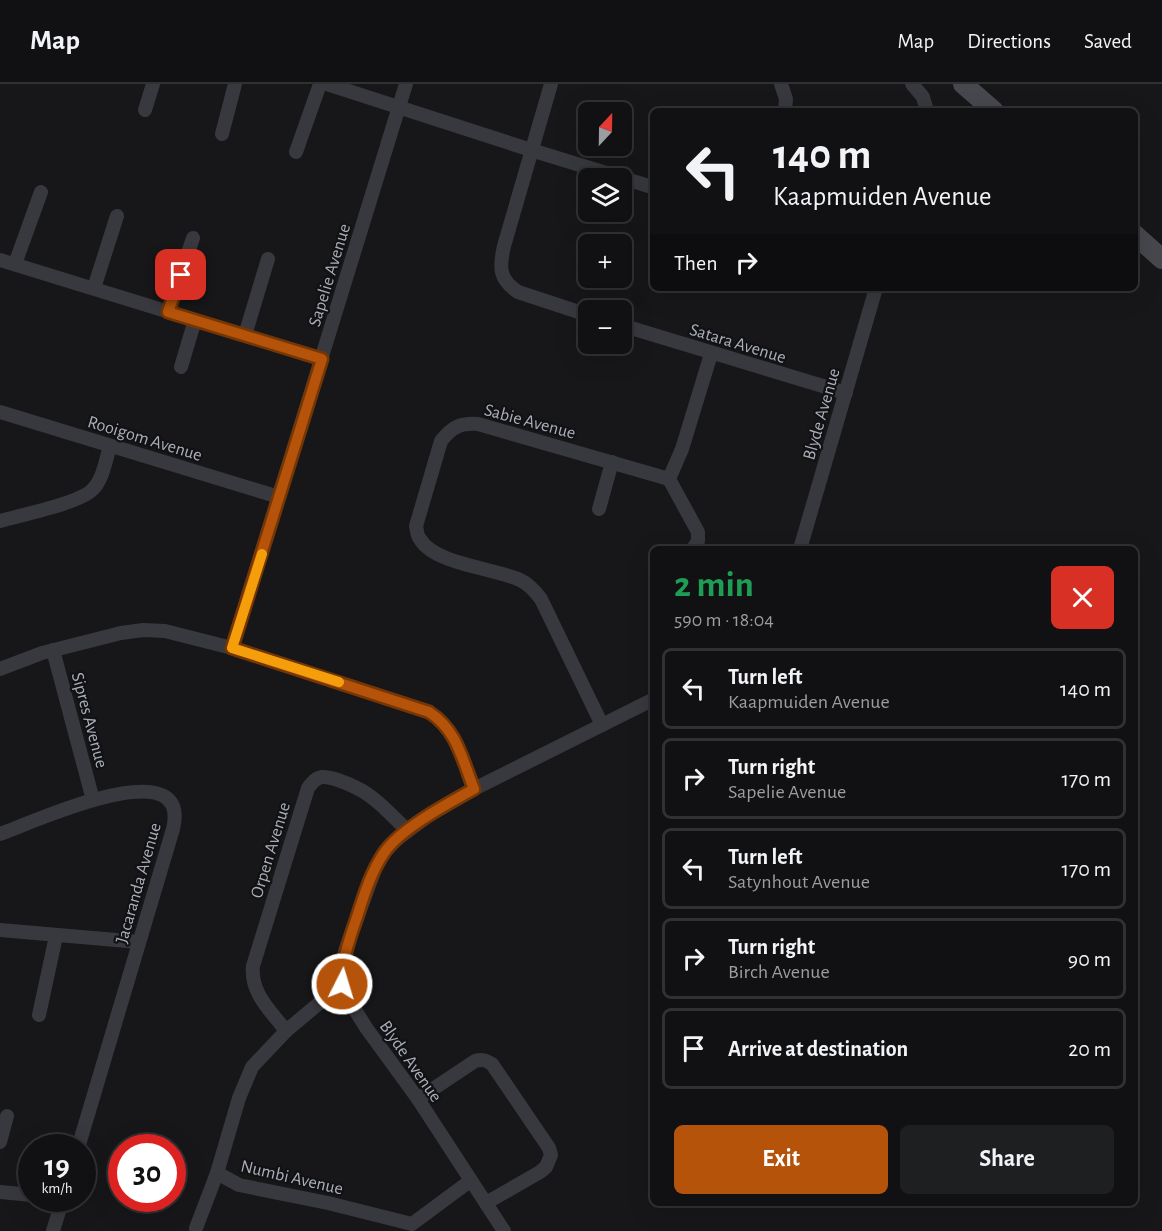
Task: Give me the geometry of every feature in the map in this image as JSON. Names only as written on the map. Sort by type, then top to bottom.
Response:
[{"type":"main road","points":[[963,84],[991,108]]},
{"type":"main road","points":[[1138,238],[1162,259]]},
{"type":"street","points":[[145,110],[153,84]]},
{"type":"street","points":[[222,134],[235,84]]},
{"type":"street","points":[[296,152],[320,84]]},
{"type":"street","points":[[327,84],[650,186]]},
{"type":"street","name":"Sapelie Avenue","points":[[232,648],[406,84]]},
{"type":"street","points":[[551,84],[500,268],[508,286],[518,292],[578,312]]},
{"type":"street","points":[[781,84],[786,99],[785,108]]},
{"type":"street","points":[[912,84],[923,97],[926,108]]},
{"type":"street","points":[[15,264],[40,192]]},
{"type":"street","points":[[93,288],[117,216]]},
{"type":"street","points":[[168,312],[193,238]]},
{"type":"street","points":[[245,335],[268,259]]},
{"type":"street","points":[[0,260],[322,359]]},
{"type":"street","name":"Blyde Avenue","points":[[801,546],[875,291]]},
{"type":"street","points":[[181,367],[195,320]]},
{"type":"street","name":"Satara Avenue","points":[[632,329],[846,393]]},
{"type":"street","points":[[695,546],[698,541],[698,532],[669,478],[682,449],[711,354]]},
{"type":"street","name":"Rooigom Avenue","points":[[0,412],[279,497]]},
{"type":"street","name":"Sabie Avenue","points":[[602,725],[541,599],[533,589],[522,581],[432,551],[418,538],[416,526],[441,441],[456,426],[465,423],[478,424],[669,478]]},
{"type":"street","points":[[0,521],[75,500],[92,491],[97,484],[110,446]]},
{"type":"street","points":[[598,509],[612,462]]},
{"type":"street","points":[[0,669],[52,650],[121,633],[143,630],[165,631],[232,648],[429,712],[440,719],[453,736],[474,789]]},
{"type":"street","name":"Sipres Avenue","points":[[52,650],[93,800]]},
{"type":"street","points":[[342,984],[345,951],[375,869],[384,852],[428,816],[474,789],[650,701]]},
{"type":"street","name":"Orpen Avenue","points":[[286,1031],[259,996],[252,977],[256,954],[308,788],[313,781],[322,777],[359,789],[370,796],[408,831]]},
{"type":"street","name":"Jacaranda Avenue","points":[[0,834],[93,800],[140,790],[162,796],[170,801],[175,809],[173,829],[82,1134]]},
{"type":"street","points":[[1,934],[139,942]]},
{"type":"street","points":[[39,1016],[56,936]]},
{"type":"street","name":"Blyde Avenue","points":[[342,984],[367,1029],[418,1099],[504,1231]]},
{"type":"street","name":"Numbi Avenue","points":[[342,984],[286,1031],[252,1067],[239,1098],[218,1173],[231,1182],[257,1190],[328,1203],[412,1227],[470,1181]]},
{"type":"street","points":[[418,1099],[475,1061],[486,1060],[492,1064],[549,1148],[551,1155],[546,1167],[486,1203]]},
{"type":"street","points":[[0,1142],[7,1116]]},
{"type":"street","points":[[196,1228],[218,1173]]},
{"type":"street","points":[[0,1192],[18,1194]]},
{"type":"street","points":[[52,1231],[58,1212]]},
{"type":"slow traffic","points":[[262,554],[232,648],[339,682]]},
{"type":"route","points":[[181,275],[168,312],[322,359],[232,648],[429,712],[440,719],[453,736],[474,789],[428,816],[384,852],[365,894],[345,951],[342,984]]}]
